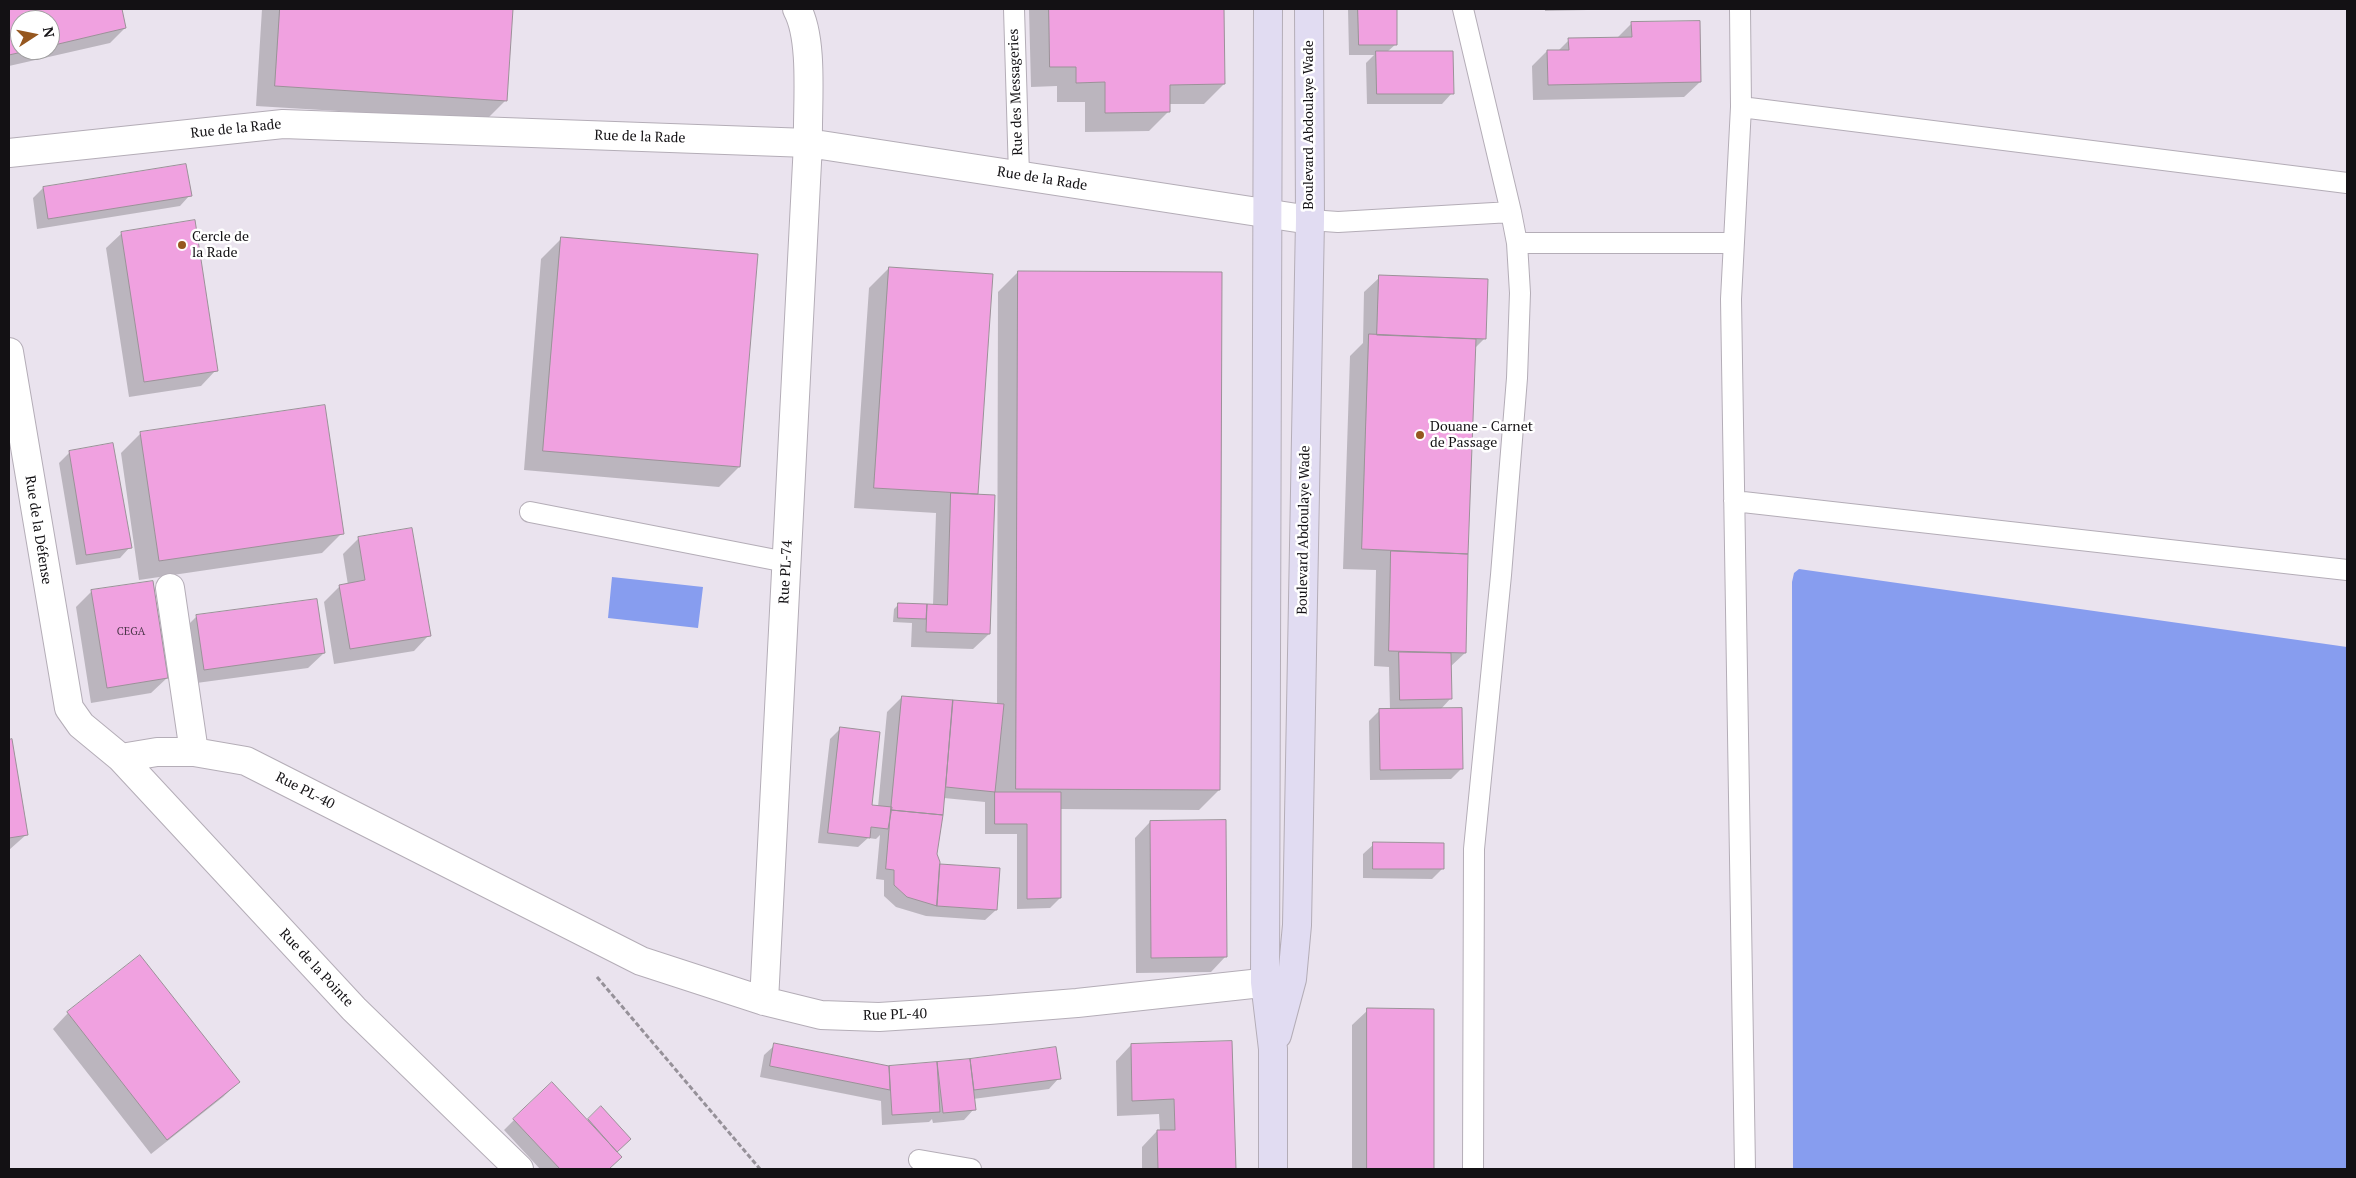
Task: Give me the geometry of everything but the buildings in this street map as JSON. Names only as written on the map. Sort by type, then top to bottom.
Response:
[{"type":"street","name":"Rue PL-74","points":[[764,1001],[808,143],[807,42],[803,20],[797,9]]},
{"type":"street","name":"Boulevard Abdoulaye Wade","points":[[1268,9],[1265,982],[1273,1049],[1273,1169]]},
{"type":"street","name":"Boulevard Abdoulaye Wade","points":[[1273,1049],[1292,979],[1297,915],[1310,220],[1309,9]]},
{"type":"street","name":"Rue de la Rade","points":[[9,153],[283,124],[808,143],[1310,220]]},
{"type":"street","name":"Rue de la Défense","points":[[9,352],[69,708],[81,725],[121,758]]},
{"type":"street","points":[[170,588],[194,752]]},
{"type":"street","name":"Rue PL-40","points":[[121,758],[157,752],[194,752],[246,761],[640,961],[764,1001],[821,1015],[879,1017],[1077,1003],[1292,979]]},
{"type":"street","name":"Rue de la Pointe","points":[[121,758],[354,1009],[518,1169]]},
{"type":"lane","name":"Rue des Messageries","points":[[1014,9],[1019,175]]},
{"type":"lane","points":[[1463,9],[1511,212],[1517,243],[1520,293],[1517,378],[1501,575],[1474,850],[1473,1169]]},
{"type":"lane","points":[[1740,9],[1741,107],[1731,300],[1745,1169]]},
{"type":"lane","points":[[1741,107],[2347,183]]},
{"type":"lane","points":[[1310,220],[1338,222],[1511,212]]},
{"type":"lane","points":[[1517,243],[1734,243]]},
{"type":"lane","points":[[1734,502],[2347,570]]},
{"type":"lane","points":[[530,512],[786,562]]},
{"type":"lane","points":[[919,1160],[971,1169]]},
{"type":"path","points":[[593,973],[760,1169]]},
{"type":"water","points":[[1799,569],[2347,647],[2347,1169],[1793,1169],[1792,582],[1794,573]]},
{"type":"water","points":[[612,577],[703,587],[698,628],[608,618]]},
{"type":"place","name":"Cercle de la Rade","points":[[182,245]]},
{"type":"place","name":"Douane - Carnet de Passage","points":[[1420,435]]}]
